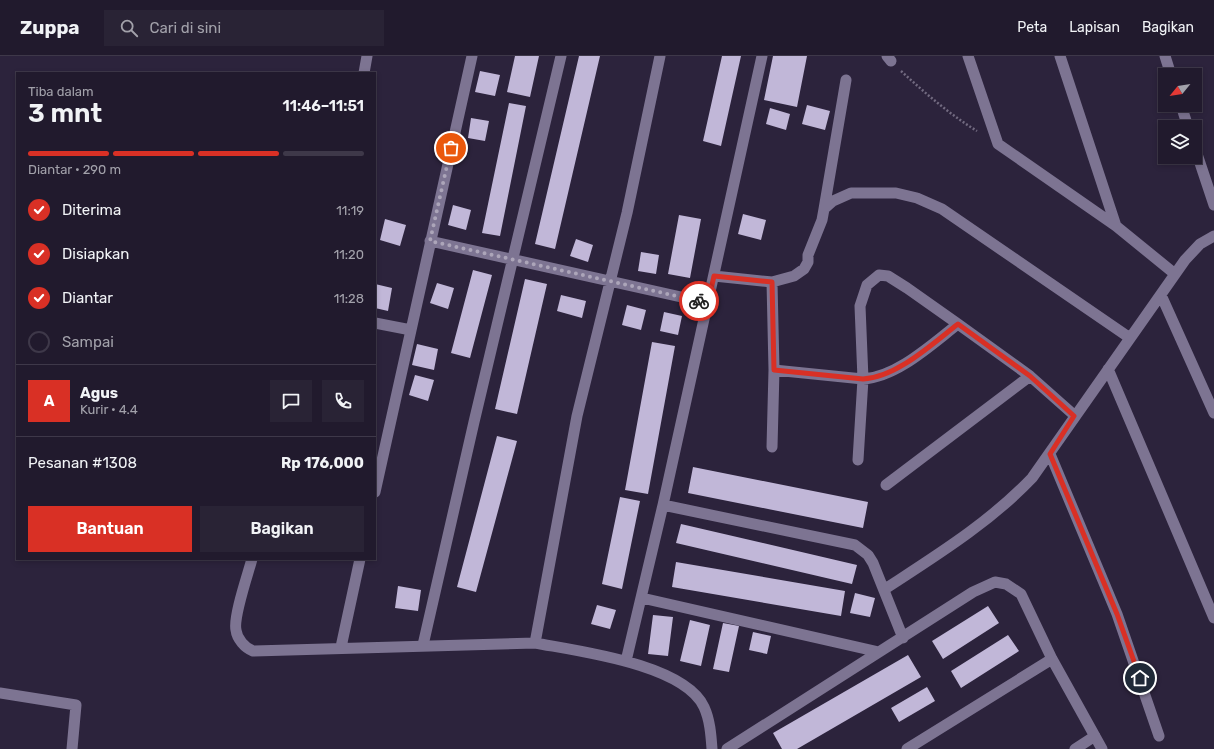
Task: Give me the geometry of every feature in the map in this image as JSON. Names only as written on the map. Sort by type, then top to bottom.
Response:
[{"type":"street","points":[[364,72],[367,56]]},
{"type":"street","points":[[376,488],[472,56]]},
{"type":"street","points":[[423,646],[512,259],[561,56]]},
{"type":"street","points":[[535,643],[571,448],[611,281],[660,56]]},
{"type":"street","points":[[626,661],[663,505],[762,56]]},
{"type":"street","points":[[968,56],[998,144],[1116,226],[1175,274]]},
{"type":"street","points":[[1060,56],[1116,226]]},
{"type":"street","points":[[1164,56],[1168,68]]},
{"type":"street","points":[[714,276],[772,282],[794,276],[804,269],[808,262],[808,255],[822,220],[846,80]]},
{"type":"street","points":[[1200,164],[1214,205]]},
{"type":"street","points":[[824,209],[833,201],[851,193],[896,193],[917,198],[942,209],[1130,338]]},
{"type":"street","points":[[885,589],[976,529],[1012,499],[1032,478],[1050,454],[1074,416],[1185,260],[1200,244],[1214,236]]},
{"type":"street","points":[[430,241],[708,303]]},
{"type":"street","points":[[858,460],[863,379],[860,306],[867,285],[879,275],[888,276],[907,288],[1030,376],[1074,416]]},
{"type":"street","points":[[772,282],[774,370],[772,447]]},
{"type":"street","points":[[1161,295],[1214,413]]},
{"type":"street","points":[[376,322],[411,330]]},
{"type":"street","points":[[774,370],[863,379],[876,378],[890,372],[958,324]]},
{"type":"street","points":[[1108,369],[1214,618]]},
{"type":"street","points":[[886,485],[1030,376]]},
{"type":"street","points":[[1050,454],[1117,614],[1159,736]]},
{"type":"street","points":[[663,505],[843,541],[855,545],[868,555],[885,589],[903,638]]},
{"type":"street","points":[[252,560],[237,617],[236,630],[247,649],[253,651],[341,647],[535,643],[626,661],[681,683],[694,693],[704,706],[709,720],[712,749]]},
{"type":"street","points":[[341,647],[360,560]]},
{"type":"street","points":[[727,749],[973,592],[995,582],[1006,584],[1020,594],[1052,659],[1102,749]]},
{"type":"street","points":[[642,598],[879,652]]},
{"type":"street","points":[[907,749],[1052,659]]},
{"type":"street","points":[[0,693],[76,705],[72,749]]},
{"type":"street","points":[[1075,749],[1095,736]]},
{"type":"path","points":[[889,58],[930,98],[961,122],[998,144]]},
{"type":"building","points":[[515,56],[539,56],[530,97],[507,92]]},
{"type":"building","points":[[579,56],[600,56],[555,249],[535,244]]},
{"type":"building","points":[[722,56],[741,56],[721,146],[703,141]]},
{"type":"building","points":[[773,56],[807,56],[797,107],[764,100]]},
{"type":"building","points":[[480,71],[500,75],[495,96],[475,92]]},
{"type":"building","points":[[509,103],[526,106],[500,236],[482,233]]},
{"type":"building","points":[[807,105],[830,111],[825,130],[802,124]]},
{"type":"building","points":[[770,108],[790,114],[786,130],[766,124]]},
{"type":"building","points":[[471,118],[489,121],[485,141],[468,138]]},
{"type":"building","points":[[453,205],[471,210],[466,230],[448,225]]},
{"type":"building","points":[[743,214],[766,220],[761,240],[738,234]]},
{"type":"building","points":[[679,215],[701,219],[690,278],[668,274]]},
{"type":"building","points":[[385,219],[406,225],[400,246],[380,240]]},
{"type":"building","points":[[576,239],[593,245],[588,262],[570,256]]},
{"type":"building","points":[[641,252],[659,255],[656,274],[638,271]]},
{"type":"building","points":[[473,270],[492,275],[470,358],[451,353]]},
{"type":"building","points":[[525,279],[547,284],[517,414],[495,409]]},
{"type":"building","points":[[437,283],[454,288],[448,309],[430,303]]},
{"type":"building","points":[[376,284],[392,288],[388,311],[376,308]]},
{"type":"building","points":[[561,295],[586,301],[582,318],[557,311]]},
{"type":"building","points":[[627,305],[646,310],[641,330],[622,325]]},
{"type":"building","points":[[664,312],[682,316],[678,335],[660,331]]},
{"type":"building","points":[[652,342],[675,346],[648,494],[625,490]]},
{"type":"building","points":[[417,344],[438,349],[434,370],[412,365]]},
{"type":"building","points":[[415,375],[434,380],[428,401],[409,395]]},
{"type":"building","points":[[497,436],[517,441],[476,592],[457,587]]},
{"type":"building","points":[[693,467],[868,502],[863,528],[688,493]]},
{"type":"building","points":[[620,497],[640,501],[622,589],[602,584]]},
{"type":"building","points":[[681,524],[857,565],[852,584],[676,543]]},
{"type":"building","points":[[676,562],[845,591],[841,616],[672,587]]},
{"type":"building","points":[[398,586],[421,590],[418,611],[395,608]]},
{"type":"building","points":[[855,593],[875,598],[870,617],[850,613]]},
{"type":"building","points":[[597,605],[616,610],[610,629],[591,624]]},
{"type":"building","points":[[988,606],[999,623],[943,659],[932,641]]},
{"type":"building","points":[[653,615],[673,617],[668,656],[648,654]]},
{"type":"building","points":[[690,620],[710,625],[701,666],[680,661]]},
{"type":"building","points":[[723,623],[739,626],[729,672],[713,669]]},
{"type":"building","points":[[753,632],[771,636],[767,654],[749,650]]},
{"type":"building","points":[[1008,635],[1019,651],[961,688],[951,671]]},
{"type":"building","points":[[908,655],[921,677],[797,749],[782,749],[773,733]]},
{"type":"building","points":[[927,687],[935,701],[899,722],[891,708]]},
{"type":"way so far","points":[[451,148],[430,241],[699,301]]},
{"type":"route","points":[[699,301],[708,303],[714,276],[772,282],[774,370],[863,379],[876,378],[890,372],[925,349],[958,324],[1030,376],[1074,416],[1050,454],[1117,614],[1140,678]]}]
